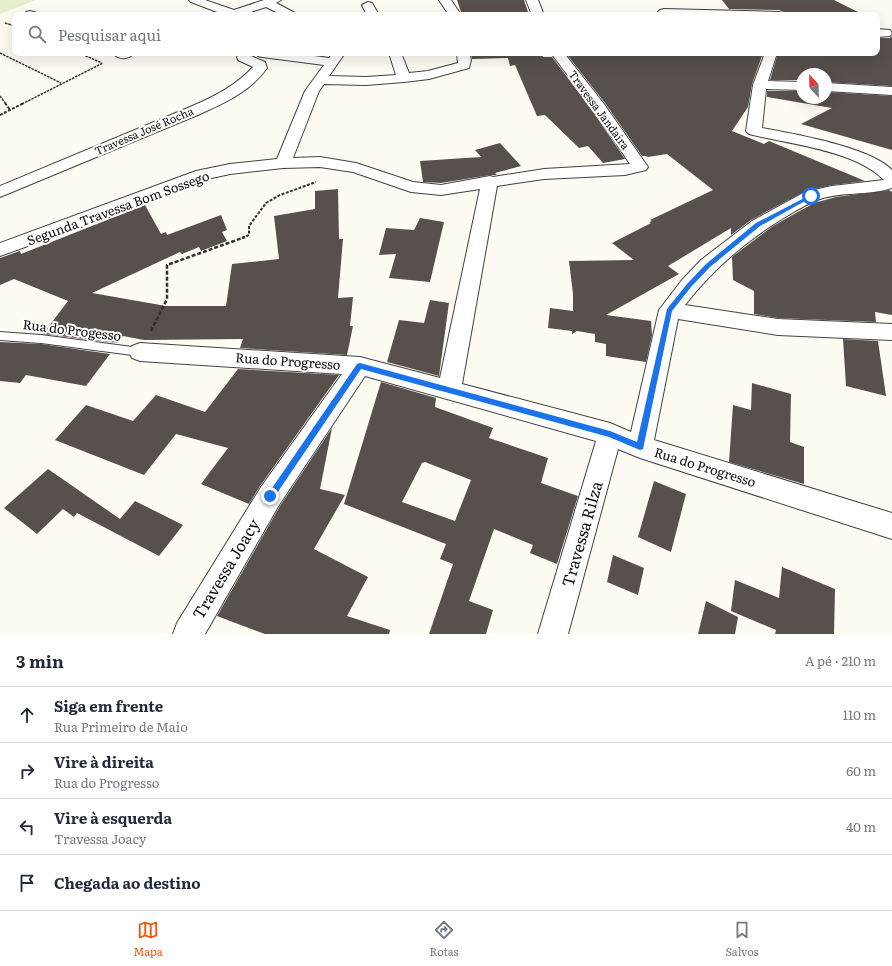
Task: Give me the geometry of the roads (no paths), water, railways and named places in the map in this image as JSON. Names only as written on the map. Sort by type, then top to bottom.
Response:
[{"type":"street","points":[[195,0],[227,12]]},
{"type":"street","points":[[445,0],[453,12]]},
{"type":"street","points":[[532,0],[537,12]]},
{"type":"street","points":[[238,12],[271,1],[287,12]]},
{"type":"street","points":[[761,2],[775,12]]},
{"type":"street","points":[[662,10],[709,12]]},
{"type":"street","name":"Travessa José Rocha","points":[[0,192],[192,111],[235,91],[250,80],[260,68],[260,65],[243,57],[244,56]]},
{"type":"street","points":[[306,56],[336,58]]},
{"type":"street","points":[[396,56],[404,78]]},
{"type":"street","points":[[320,80],[366,81],[429,75],[464,65],[464,56]]},
{"type":"street","name":"Travessa Jandaíra","points":[[559,56],[599,107],[640,167]]},
{"type":"street","points":[[770,56],[760,85],[754,131],[823,146],[858,157],[882,169],[892,179]]},
{"type":"street","points":[[284,163],[312,91],[336,58]]},
{"type":"street","points":[[760,85],[796,86]]},
{"type":"street","points":[[832,87],[892,91]]},
{"type":"street","name":"Segunda Travessa Bom Sossego","points":[[0,250],[202,175],[230,168],[284,163],[320,162],[356,168],[410,187],[441,190],[490,181],[544,174],[625,170],[640,167]]},
{"type":"street","points":[[449,390],[490,181]]},
{"type":"street","points":[[640,447],[669,310],[689,285],[708,265],[765,221],[811,196],[844,189],[882,186],[892,183]]},
{"type":"street","points":[[669,310],[778,327],[892,332]]},
{"type":"street","name":"Rua do Progresso","points":[[140,352],[360,366],[610,434],[640,447],[892,526]]},
{"type":"street","name":"Travessa Joacy","points":[[188,634],[270,496],[360,366]]},
{"type":"street","name":"Travessa Rilza","points":[[553,634],[610,434]]},
{"type":"lane","name":"Rua do Progesso","points":[[0,336],[41,339],[140,352]]}]
